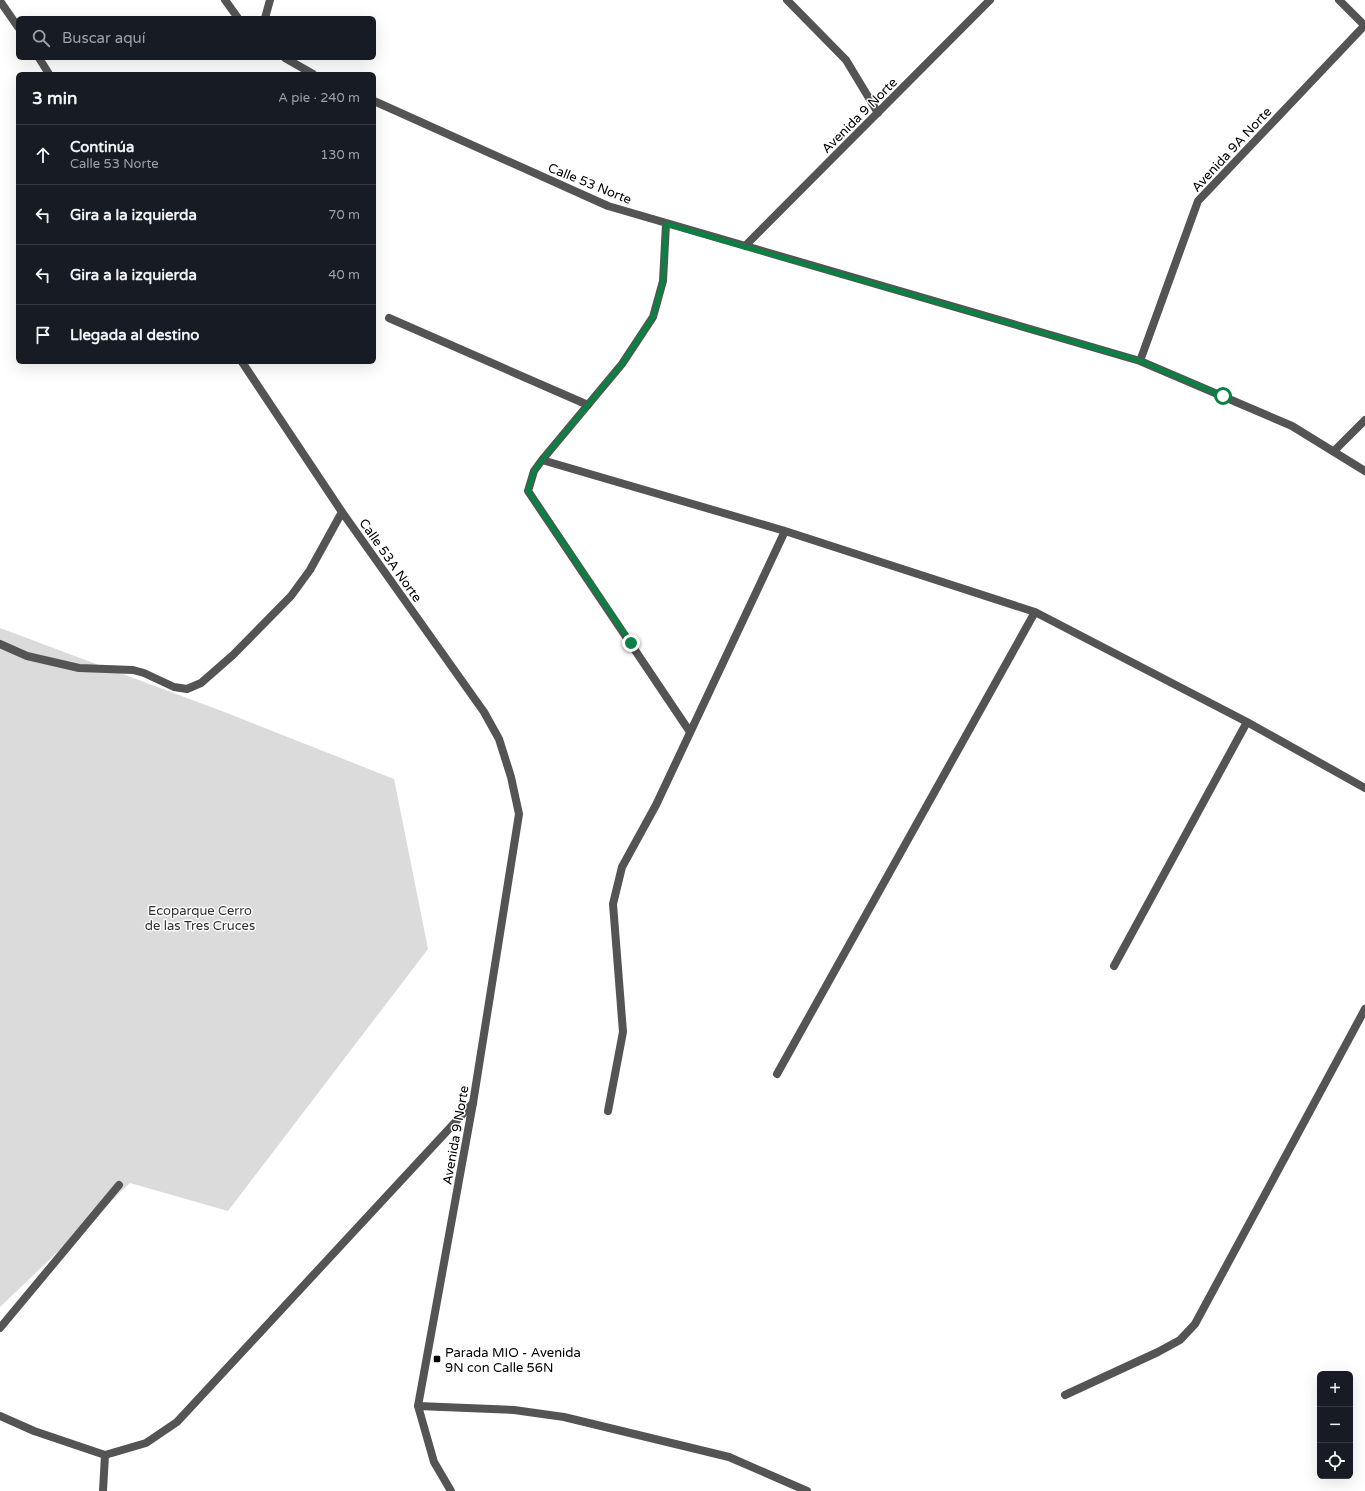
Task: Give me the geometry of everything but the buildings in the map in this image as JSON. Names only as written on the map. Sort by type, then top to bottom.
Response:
[{"type":"street","points":[[225,0],[237,16]]},
{"type":"street","points":[[266,16],[270,0]]},
{"type":"street","points":[[787,0],[846,60],[878,113]]},
{"type":"street","name":"Avenida 9 Norte","points":[[745,246],[990,0]]},
{"type":"street","points":[[1339,0],[1365,26]]},
{"type":"street","points":[[0,1],[16,24]]},
{"type":"street","name":"Avenida 9A Norte","points":[[1140,361],[1198,201],[1365,26]]},
{"type":"street","points":[[40,60],[48,72]]},
{"type":"street","points":[[288,60],[310,72]]},
{"type":"street","name":"Calle 53 Norte","points":[[376,102],[608,206],[1140,361],[1292,426],[1365,471]]},
{"type":"street","points":[[666,224],[663,281],[653,317],[622,364],[534,471],[528,491],[690,732]]},
{"type":"street","points":[[389,318],[588,405]]},
{"type":"street","name":"Calle 53A Norte","points":[[243,364],[342,512],[484,712],[499,740],[511,777]]},
{"type":"street","points":[[1334,451],[1365,420]]},
{"type":"street","points":[[542,460],[785,531],[1035,612],[1247,722],[1365,788]]},
{"type":"street","points":[[0,644],[27,656],[79,668],[132,670],[144,673],[174,688],[187,689],[201,684],[233,655],[291,596],[310,570],[342,512]]},
{"type":"street","points":[[608,1111],[623,1032],[613,904],[622,867],[656,805],[785,531]]},
{"type":"street","points":[[776,1074],[1035,612]]},
{"type":"street","points":[[1114,966],[1247,722]]},
{"type":"street","name":"Avenida 9 Norte","points":[[451,1491],[434,1462],[418,1406],[473,1103],[519,814],[511,777]]},
{"type":"street","points":[[1065,1396],[1180,1340],[1195,1324],[1365,1009]]},
{"type":"street","points":[[0,1416],[34,1431],[105,1455],[146,1443],[177,1422],[473,1103]]},
{"type":"street","points":[[0,1328],[119,1185]]},
{"type":"street","points":[[418,1406],[514,1410],[564,1417],[729,1457],[807,1491]]},
{"type":"street","points":[[103,1491],[105,1455]]},
{"type":"green space","name":"Ecoparque Cerro de las Tres Cruces","points":[[0,628],[227,713],[394,779],[428,949],[228,1211],[130,1183],[0,1307]]},
{"type":"place","name":"Parada MIO - Avenida 9N con Calle 56N","points":[[437,1359]]},
{"type":"route","points":[[631,643],[528,491],[534,471],[622,364],[653,317],[663,281],[666,224],[1140,361],[1223,396]]}]
